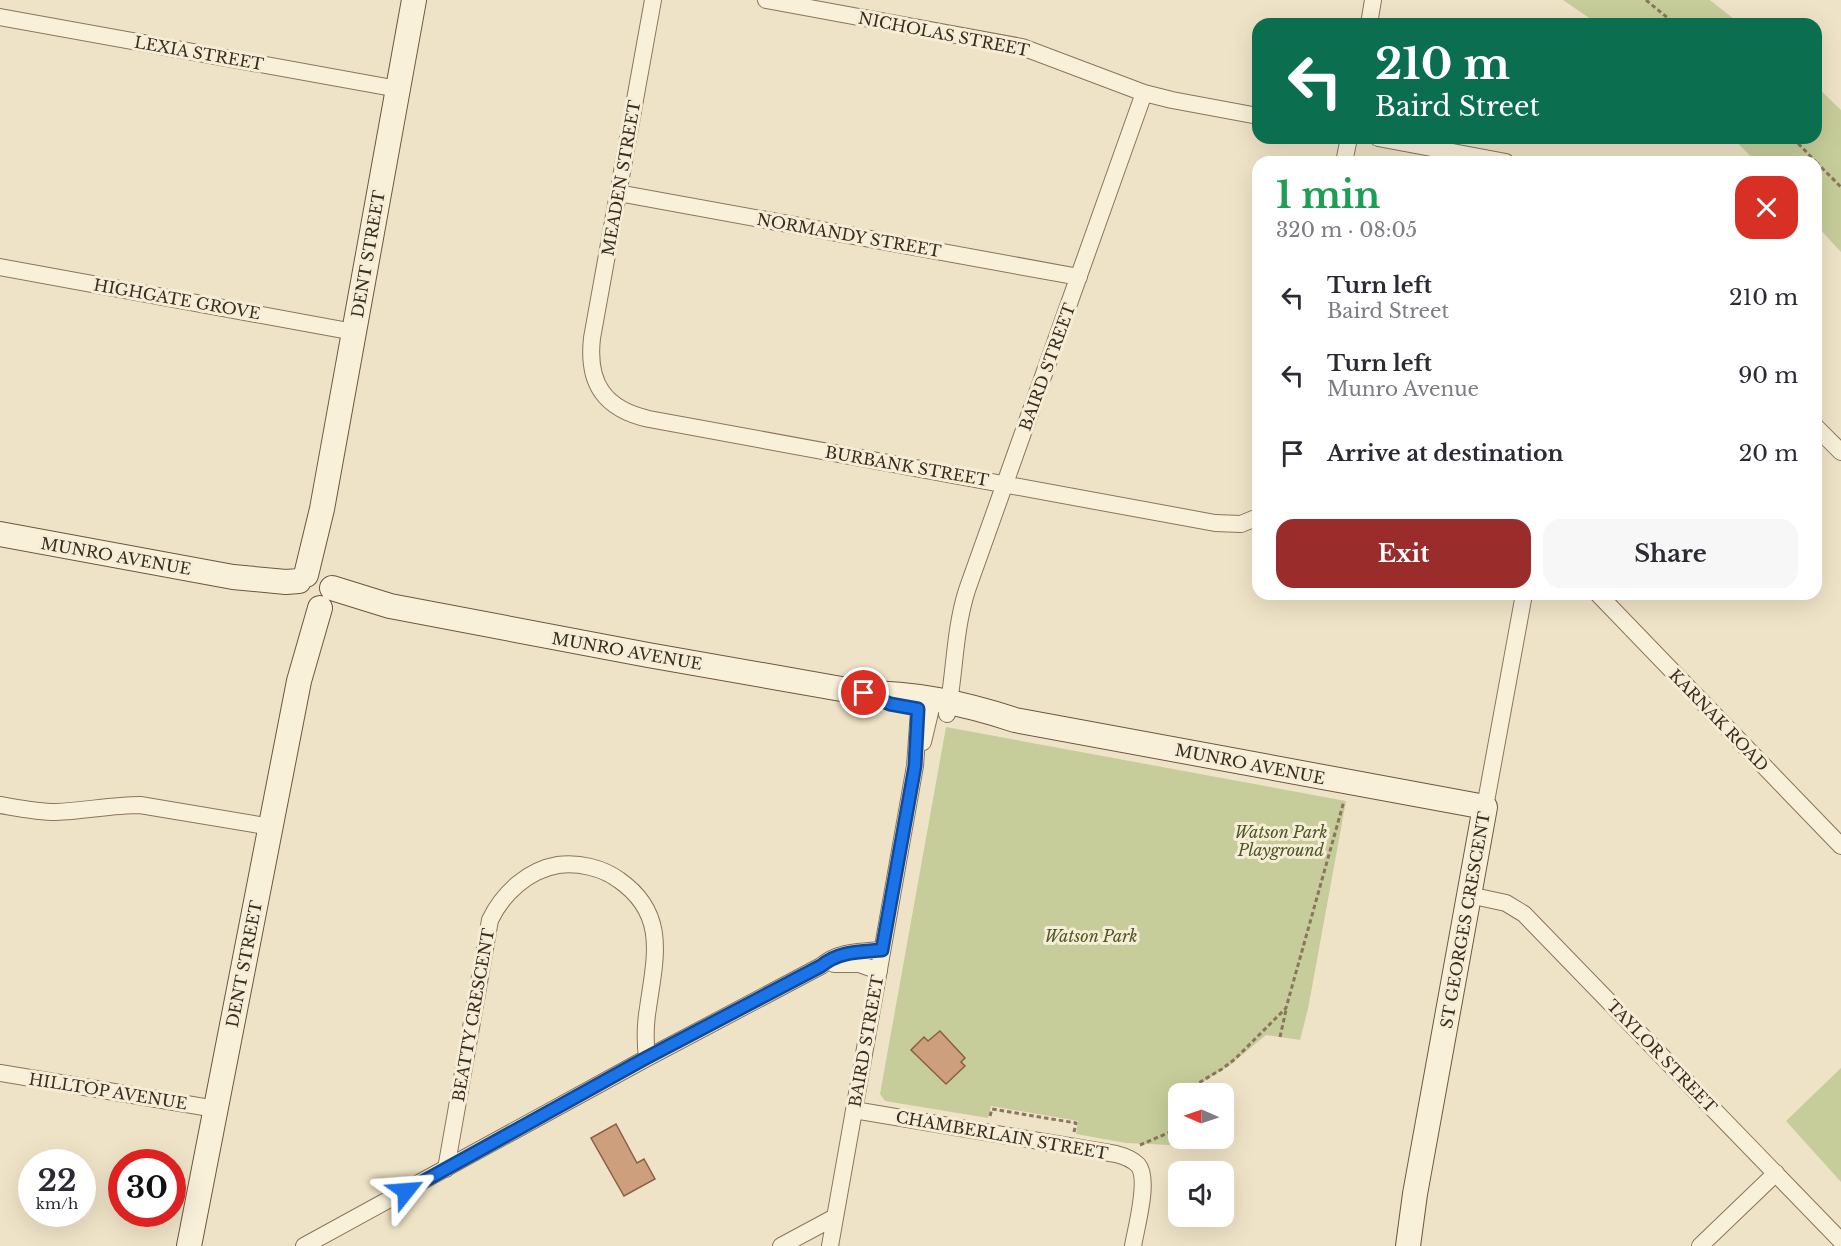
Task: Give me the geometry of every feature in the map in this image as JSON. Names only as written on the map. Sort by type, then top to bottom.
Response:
[{"type":"street","name":"DENT STREET","points":[[189,1246],[299,681],[313,592],[322,508],[414,0]]},
{"type":"street","name":"MEADEN STREET","points":[[590,356],[653,0]]},
{"type":"street","name":"NICHOLAS STREET","points":[[766,0],[1022,47],[1144,93],[1252,115]]},
{"type":"street","points":[[1370,18],[1373,0]]},
{"type":"street","name":"LEXIA STREET","points":[[0,17],[398,89]]},
{"type":"street","name":"BAIRD STREET","points":[[830,1246],[915,766],[955,642],[964,598],[1144,93]]},
{"type":"street","points":[[1410,144],[1474,156]]},
{"type":"street","name":"NORMANDY STREET","points":[[618,193],[1079,277]]},
{"type":"street","name":"HIGHGATE GROVE","points":[[0,267],[354,332]]},
{"type":"street","name":"BURBANK STREET","points":[[590,356],[594,378],[602,392],[621,410],[633,416],[1215,523],[1240,524],[1252,519]]},
{"type":"street","points":[[1822,432],[1841,452]]},
{"type":"street","name":"MUNRO AVENUE","points":[[0,534],[648,655],[864,693],[892,693],[934,706],[983,709],[1015,720],[1485,807]]},
{"type":"street","name":"ST GEORGES CRESCENT","points":[[1408,1246],[1415,1194],[1523,600]]},
{"type":"street","name":"KARNAK ROAD","points":[[1604,600],[1841,846]]},
{"type":"street","points":[[0,805],[54,812],[140,805],[271,827]]},
{"type":"street","name":"BEATTY CRESCENT","points":[[446,1169],[490,920],[502,898],[534,872],[570,864],[603,871],[627,885],[645,908],[656,933],[645,1029],[646,1058]]},
{"type":"street","name":"TAYLOR STREET","points":[[1469,895],[1506,903],[1524,914],[1841,1241]]},
{"type":"street","points":[[304,1246],[646,1058],[821,966],[828,960],[842,954],[882,950]]},
{"type":"street","points":[[821,966],[848,963],[865,965],[879,971]]},
{"type":"street","name":"HILLTOP AVENUE","points":[[0,1073],[216,1109]]},
{"type":"street","name":"CHAMBERLAIN STREET","points":[[854,1110],[1116,1154],[1127,1158],[1138,1166],[1143,1180],[1133,1246]]},
{"type":"street","points":[[1700,1246],[1776,1173]]},
{"type":"street","points":[[781,1246],[835,1216]]},
{"type":"path","points":[[1646,0],[1668,18]]},
{"type":"path","points":[[1799,144],[1810,156]]},
{"type":"path","points":[[1822,168],[1841,187]]},
{"type":"path","points":[[1280,1037],[1344,798]]},
{"type":"path","points":[[1197,1083],[1228,1064],[1286,1008]]},
{"type":"path","points":[[987,1132],[992,1109],[1076,1123],[1074,1137]]},
{"type":"path","points":[[1136,1147],[1168,1133]]},
{"type":"green space","points":[[1563,0],[1710,0],[1732,18],[1589,18]]},
{"type":"green space","points":[[1822,92],[1841,110],[1841,252],[1822,231],[1822,156],[1750,156],[1739,144],[1822,144]]},
{"type":"green space","name":"Watson Park","points":[[946,727],[1346,801],[1308,1009],[1300,1040],[1266,1035],[1230,1065],[1201,1083],[1168,1083],[1168,1145],[1126,1143],[1076,1134],[1078,1121],[991,1106],[988,1118],[885,1101],[880,1094]]},
{"type":"green space","points":[[1841,1068],[1841,1182],[1786,1121]]},
{"type":"building","points":[[940,1031],[965,1058],[961,1062],[965,1066],[946,1084],[911,1050],[924,1037],[928,1041]]},
{"type":"building","points":[[616,1124],[637,1163],[644,1159],[655,1179],[624,1196],[591,1138]]},
{"type":"route","points":[[406,1191],[646,1058],[821,966],[828,960],[848,953],[882,950],[915,766],[918,709],[890,704],[864,693]]},
{"type":"park label","name":"Watson Park Playground","points":[[1281,841]]}]
